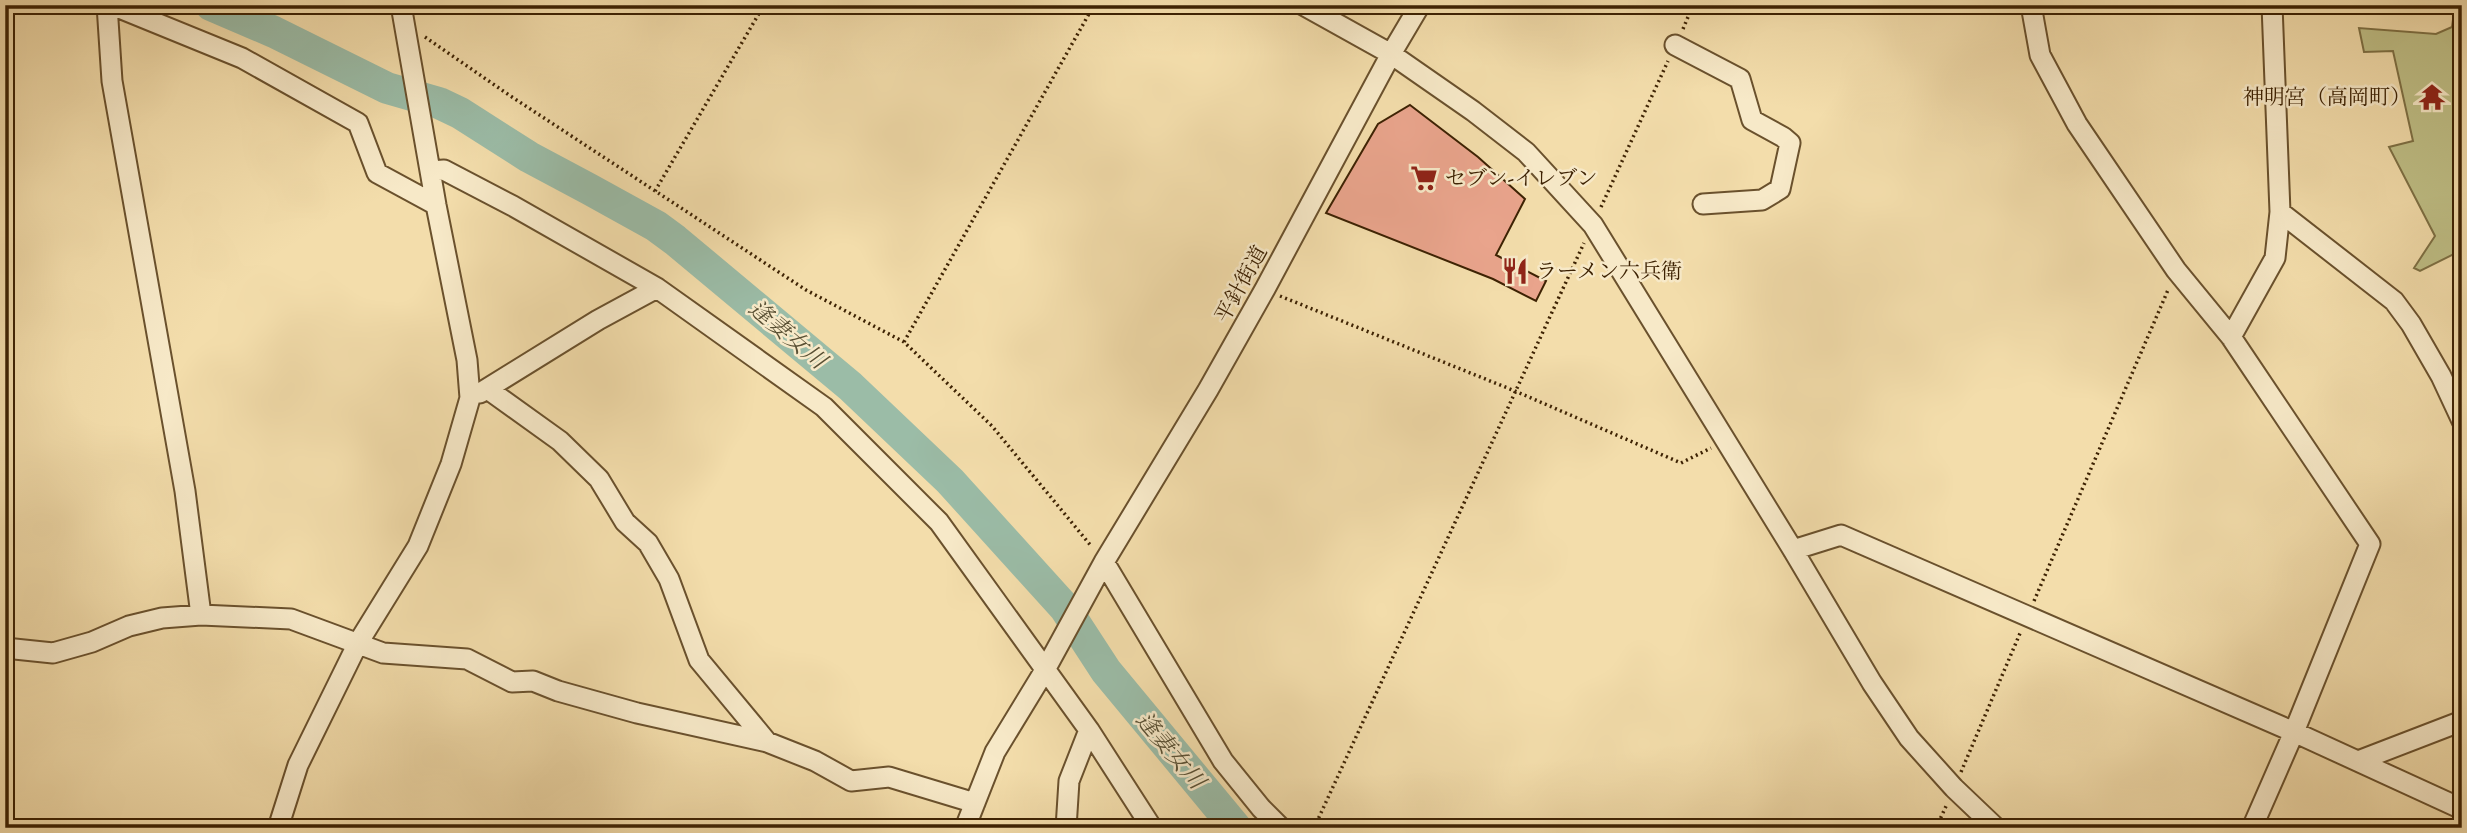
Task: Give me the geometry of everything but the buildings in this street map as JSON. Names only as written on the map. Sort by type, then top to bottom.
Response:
[{"type":"street","points":[[201,615],[185,491],[112,81],[110,5],[242,58],[358,123],[377,173],[436,205]]},
{"type":"street","points":[[1303,5],[1391,54],[1474,111],[1526,152],[1593,225],[1909,738],[1954,788],[1996,828]]},
{"type":"street","name":"平針街道","points":[[1045,670],[1104,562],[1208,390],[1265,289],[1420,5]]},
{"type":"street","points":[[2031,5],[2040,55],[2077,124],[2176,270],[2231,337],[2370,544],[2252,828]]},
{"type":"street","points":[[2231,337],[2275,258],[2280,212],[2272,5]]},
{"type":"street","points":[[278,828],[298,765],[358,643],[418,545],[452,464],[470,398],[467,360],[436,205],[403,14]]},
{"type":"street","points":[[1675,45],[1740,79],[1752,120],[1790,143],[1780,189],[1762,200],[1703,204]]},
{"type":"street","points":[[431,171],[444,170],[657,288],[824,407],[939,522],[1088,730],[1153,828]]},
{"type":"street","points":[[2280,212],[2394,302],[2411,324],[2441,376],[2462,421]]},
{"type":"street","points":[[470,398],[489,390],[598,320],[657,288]]},
{"type":"street","points":[[489,390],[560,441],[599,479],[625,522],[648,543],[669,579],[699,660],[767,742]]},
{"type":"street","points":[[1793,550],[1841,535],[2294,732],[2462,809]]},
{"type":"street","points":[[1104,562],[1223,761],[1281,828]]},
{"type":"street","points":[[5,648],[53,653],[162,618],[201,615],[290,619],[383,653],[467,659],[512,682],[533,681],[558,691],[637,713],[767,742],[815,761],[851,782],[889,777],[975,803]]},
{"type":"street","points":[[965,828],[995,752],[1045,670]]},
{"type":"street","points":[[2358,761],[2462,721]]},
{"type":"street","points":[[1066,828],[1069,782],[1088,730]]},
{"type":"path","points":[[371,5],[403,14],[655,191],[806,290],[904,342],[992,426],[1104,562]]},
{"type":"path","points":[[655,191],[764,5]]},
{"type":"path","points":[[904,342],[1094,5]]},
{"type":"path","points":[[1314,828],[1693,5]]},
{"type":"path","points":[[1936,828],[2176,270]]},
{"type":"path","points":[[1265,289],[1515,391],[1681,463],[1725,440]]},
{"type":"green space","name":"神明宮（高岡町）","points":[[2455,5],[2462,5],[2462,250],[2420,271],[2414,268],[2435,236],[2389,147],[2413,141],[2393,51],[2364,52],[2359,28],[2436,34],[2452,27]]},
{"type":"waterway","name":"逢妻女川","points":[[211,5],[274,32],[387,88],[439,103],[460,113],[529,157],[656,226],[675,240],[850,386],[950,481],[1065,608],[1106,671],[1236,828]]},
{"type":"place","name":"神明宮（高岡町）","points":[[2432,97]]},
{"type":"place","name":"セブン-イレブン","points":[[1424,178]]},
{"type":"place","name":"ラーメン六兵衛","points":[[1515,271]]}]
